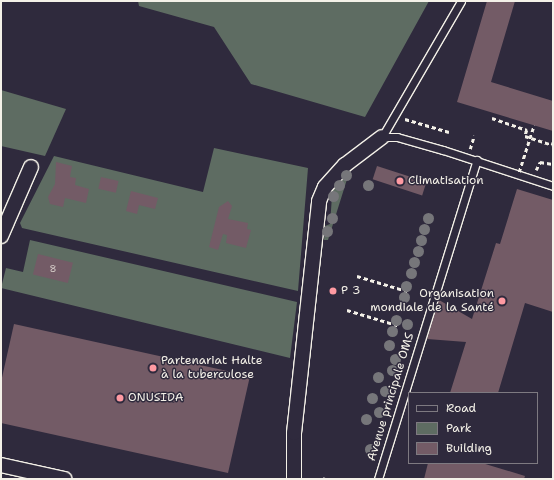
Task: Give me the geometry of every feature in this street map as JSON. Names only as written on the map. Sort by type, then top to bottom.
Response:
[{"type":"street","points":[[294,479],[294,433],[319,201],[325,187],[345,165],[382,137]]},
{"type":"street","points":[[1,236],[31,167]]},
{"type":"street","points":[[1,465],[64,479]]},
{"type":"lane","points":[[382,137],[462,1]]},
{"type":"lane","points":[[382,137],[397,137],[477,160],[553,186]]},
{"type":"lane","name":"Avenue principale OMS","points":[[378,479],[477,160]]},
{"type":"path","points":[[492,118],[527,130],[525,136],[552,144],[553,142]]},
{"type":"path","points":[[402,121],[449,132]]},
{"type":"path","points":[[519,172],[534,125]]},
{"type":"path","points":[[533,180],[540,162],[553,164]]},
{"type":"path","points":[[357,276],[410,292]]},
{"type":"path","points":[[347,310],[400,326]]},
{"type":"green space","points":[[138,1],[429,1],[365,117],[251,84],[214,27],[139,6]]},
{"type":"green space","points":[[1,90],[66,109],[45,156],[1,146]]},
{"type":"green space","points":[[214,148],[308,168],[298,291],[22,228],[20,223],[54,156],[203,192]]},
{"type":"green space","points":[[346,172],[349,173],[328,240],[324,240],[325,226],[330,224],[332,196],[328,195],[329,191]]},
{"type":"green space","points":[[30,240],[297,302],[290,358],[1,288],[6,268],[23,272]]},
{"type":"building","points":[[487,1],[515,1],[491,82],[553,101],[553,131],[457,102]]},
{"type":"building","points":[[56,162],[72,166],[70,177],[76,178],[75,185],[89,189],[86,203],[65,198],[63,207],[50,204],[48,197],[55,184]]},
{"type":"building","name":"Climatisation","points":[[377,166],[426,182],[422,195],[373,179]]},
{"type":"building","points":[[101,177],[119,181],[116,193],[98,189]]},
{"type":"building","points":[[517,189],[553,200],[553,312],[525,303],[498,392],[450,392],[466,342],[427,339],[439,300],[472,319],[496,243],[500,244]]},
{"type":"building","points":[[131,191],[158,198],[155,209],[139,205],[137,214],[126,211]]},
{"type":"building","points":[[228,201],[232,206],[228,219],[248,223],[247,229],[251,230],[246,248],[226,243],[227,235],[223,234],[218,250],[209,247],[219,207]]},
{"type":"building","points":[[38,254],[73,263],[68,283],[33,274]]},
{"type":"building","name":"ONUSIDA","points":[[14,324],[250,376],[228,473],[1,423],[1,382]]},
{"type":"building","points":[[428,464],[485,464],[525,476],[524,479],[424,479]]},
{"type":"place","name":"Climatisation","points":[[400,181]]},
{"type":"place","name":"P 3","points":[[333,291]]},
{"type":"place","name":"Organisation mondiale de la Santé","points":[[502,301]]},
{"type":"place","name":"Partenariat Halte à la tuberculose","points":[[153,368]]},
{"type":"place","name":"ONUSIDA","points":[[120,398]]}]
